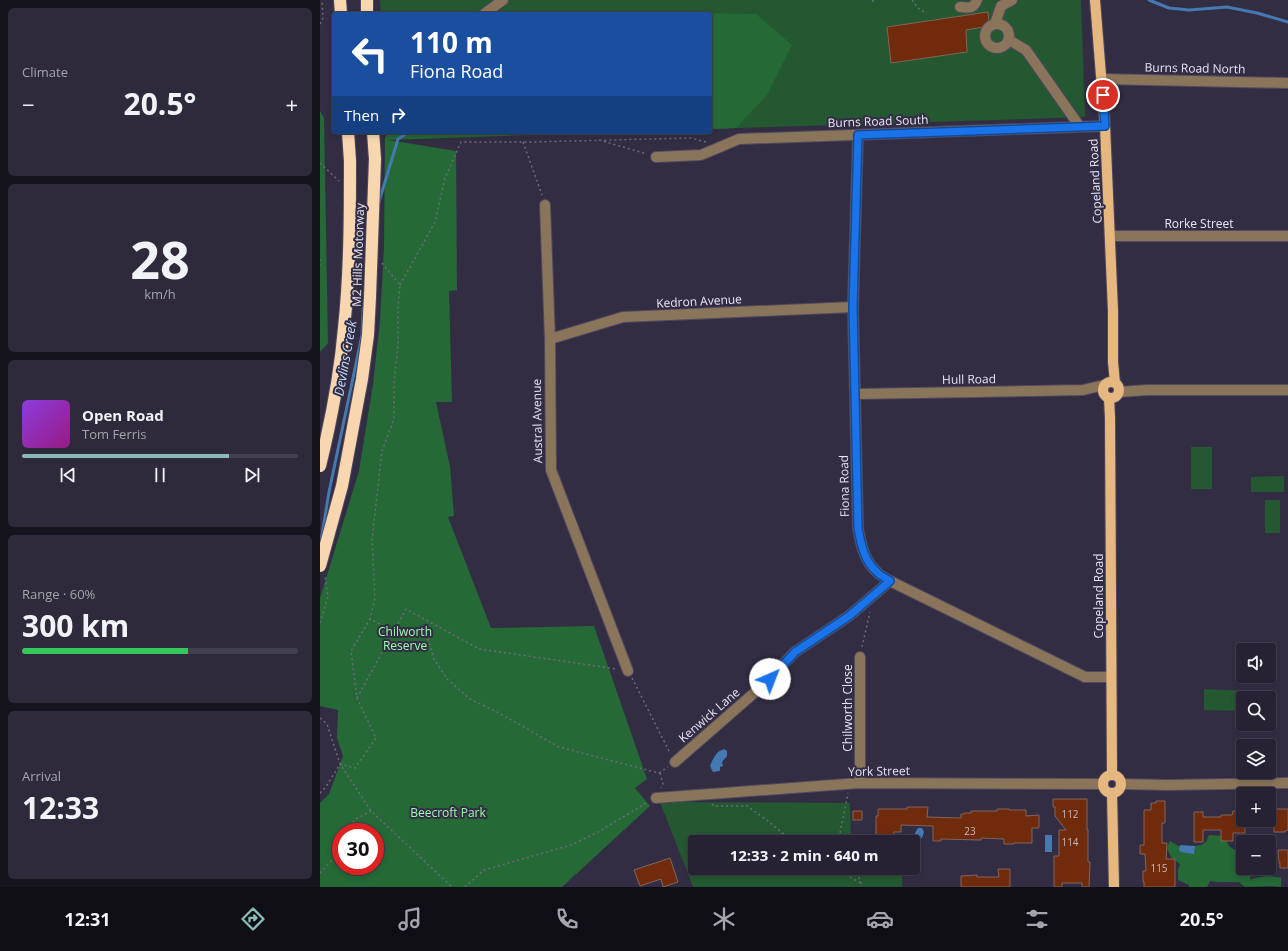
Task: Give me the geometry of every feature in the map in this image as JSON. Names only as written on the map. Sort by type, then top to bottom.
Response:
[{"type":"highway","points":[[340,0],[341,12]]},
{"type":"highway","points":[[366,0],[367,12]]},
{"type":"highway","name":"M2 Hills Motorway","points":[[320,466],[337,385],[344,329],[349,269],[350,161],[348,134]]},
{"type":"highway","name":"M2 Hills Motorway","points":[[322,570],[342,486],[363,372],[368,335],[375,159],[373,134]]},
{"type":"main road","name":"Copeland Road","points":[[1095,0],[1105,126],[1111,236],[1113,310],[1113,362],[1110,418],[1112,775]]},
{"type":"main road","points":[[1112,775],[1118,777],[1121,784],[1119,790],[1112,793],[1106,791],[1103,784],[1105,778],[1112,775]]},
{"type":"main road","points":[[1112,793],[1114,887]]},
{"type":"street","points":[[487,12],[503,0]]},
{"type":"street","points":[[960,7],[971,8],[975,6],[977,0]]},
{"type":"street","points":[[996,24],[998,3],[1012,0]]},
{"type":"street","points":[[996,24],[1003,26],[1009,36],[1007,44],[1000,48],[989,45],[986,39],[986,31],[996,24]]},
{"type":"street","points":[[1008,40],[1026,50],[1080,127]]},
{"type":"street","name":"Burns Road North","points":[[1102,79],[1288,83]]},
{"type":"street","name":"Burns Road South","points":[[656,157],[701,156],[739,139],[1105,126]]},
{"type":"street","name":"Fiona Road","points":[[858,135],[853,307],[858,528],[866,559],[876,572],[890,581],[1085,677],[1112,677]]},
{"type":"street","name":"Austral Avenue","points":[[545,205],[550,339],[551,470],[628,671]]},
{"type":"street","name":"Rorke Street","points":[[1111,236],[1288,236]]},
{"type":"street","name":"Kedron Avenue","points":[[550,339],[623,317],[853,307]]},
{"type":"street","name":"Hull Road","points":[[855,394],[1083,390],[1288,390]]},
{"type":"street","name":"Kenwick Lane","points":[[675,762],[761,687],[795,652],[849,616],[890,581]]},
{"type":"street","name":"Chilworth Close","points":[[860,657],[860,783]]},
{"type":"street","name":"York Street","points":[[656,798],[860,783],[1103,784]]},
{"type":"street","points":[[1121,784],[1168,785],[1288,783]]},
{"type":"path","points":[[320,24],[323,18],[322,0]]},
{"type":"path","points":[[912,0],[920,10],[927,13]]},
{"type":"path","points":[[340,764],[355,768],[376,738],[357,698],[351,651],[370,619],[375,598],[372,539],[382,451],[394,419],[394,381],[398,345],[398,308],[400,285],[435,222],[446,178],[461,142],[691,138],[721,147]]},
{"type":"path","points":[[597,139],[656,157]]},
{"type":"path","points":[[523,142],[545,205]]},
{"type":"path","points":[[320,163],[340,182]]},
{"type":"path","points":[[320,259],[320,265]]},
{"type":"path","points":[[381,261],[400,285]]},
{"type":"path","points":[[320,623],[328,597],[322,570]]},
{"type":"path","points":[[860,657],[869,613],[872,607]]},
{"type":"path","points":[[357,698],[406,608],[479,649],[628,671],[675,762]]},
{"type":"path","points":[[370,619],[394,631],[426,635],[434,659],[447,680],[470,699],[500,713],[559,747],[659,773],[663,784],[656,798],[598,832],[571,845],[484,870],[465,887]]},
{"type":"path","points":[[320,718],[327,724],[340,764],[371,811],[452,887]]},
{"type":"path","points":[[320,793],[325,788],[340,764]]},
{"type":"path","points":[[841,835],[840,833],[850,784]]},
{"type":"path","points":[[702,794],[714,806],[747,806],[785,835]]},
{"type":"path","points":[[353,823],[354,820],[371,811]]},
{"type":"path","points":[[320,873],[332,860]]},
{"type":"path","points":[[846,875],[861,883]]},
{"type":"path","points":[[858,875],[862,887]]},
{"type":"green space","points":[[380,0],[1081,0],[1085,117],[712,129],[712,12],[381,12]]},
{"type":"green space","points":[[712,13],[756,14],[792,45],[767,95],[736,128],[712,129]]},
{"type":"green space","points":[[320,111],[324,118],[328,343],[320,352]]},
{"type":"green space","name":"Chilworth Reserve","points":[[386,134],[562,134],[388,140],[456,151],[457,290],[449,291],[452,402],[436,402],[450,467],[454,516],[448,517],[491,628],[594,626],[647,779],[635,788],[650,806],[562,887],[320,887],[320,803],[329,794],[343,756],[337,738],[338,710],[320,706],[320,598],[359,471],[373,384],[380,321],[384,248],[385,139]]},
{"type":"green space","points":[[1191,447],[1212,447],[1212,489],[1191,489]]},
{"type":"green space","points":[[1284,476],[1284,492],[1251,492],[1251,477]]},
{"type":"green space","points":[[1265,500],[1280,500],[1280,533],[1265,533]]},
{"type":"green space","points":[[1204,689],[1245,691],[1236,691],[1236,711],[1204,710]]},
{"type":"green space","points":[[660,802],[850,803],[851,835],[688,835],[688,874]]},
{"type":"green space","points":[[1209,835],[1224,836],[1229,846],[1236,850],[1236,875],[1251,875],[1250,880],[1265,876],[1281,878],[1281,887],[1245,887],[1239,882],[1210,881],[1207,887],[1189,887],[1189,885],[1178,880],[1178,870],[1180,864],[1171,857],[1167,848],[1170,841],[1182,848],[1201,845],[1206,842]]},
{"type":"green space","points":[[688,875],[902,875],[902,887],[693,887]]},
{"type":"water","points":[[724,749],[727,751],[727,756],[722,762],[723,766],[720,767],[720,771],[713,772],[710,766],[712,761],[717,753]]},
{"type":"water","points":[[918,828],[922,828],[924,832],[922,838],[920,839],[920,835],[915,835]]},
{"type":"water","points":[[1045,835],[1052,835],[1052,852],[1045,852]]},
{"type":"water","points":[[1180,845],[1195,846],[1194,854],[1181,852],[1179,850]]},
{"type":"building","points":[[988,12],[989,26],[966,30],[967,52],[891,63],[887,27]]},
{"type":"building","points":[[1053,799],[1087,799],[1088,862],[1090,862],[1089,887],[1082,887],[1082,883],[1062,883],[1062,887],[1054,887],[1054,856],[1059,856],[1059,830],[1066,830],[1055,816]]},
{"type":"building","points":[[1156,801],[1165,801],[1165,823],[1162,823],[1162,843],[1167,843],[1166,859],[1175,859],[1175,887],[1144,887],[1143,871],[1146,871],[1145,854],[1140,854],[1140,845],[1144,845],[1144,810],[1151,810],[1151,803],[1156,803]]},
{"type":"building","points":[[907,807],[928,807],[927,817],[961,818],[961,814],[971,813],[971,811],[997,811],[997,809],[1026,810],[1026,816],[1039,815],[1039,828],[1032,828],[1032,843],[1014,844],[1004,844],[1004,839],[981,838],[981,840],[941,839],[941,841],[933,841],[933,826],[901,825],[901,832],[894,832],[894,835],[876,835],[876,816],[878,816],[878,809],[907,809]]},
{"type":"building","points":[[1276,809],[1288,809],[1288,830],[1285,832],[1274,832],[1274,827],[1276,827]]},
{"type":"building","points":[[853,811],[862,811],[862,820],[853,820]]},
{"type":"building","points":[[1233,811],[1236,811],[1236,827],[1245,827],[1245,833],[1233,833],[1233,841],[1221,841],[1221,830],[1203,830],[1203,842],[1194,842],[1194,812],[1203,812],[1203,817],[1221,817],[1221,815],[1232,815]]},
{"type":"building","points":[[1278,850],[1288,850],[1288,868],[1280,868]]},
{"type":"building","points":[[670,858],[678,882],[663,887],[661,879],[640,886],[634,870]]},
{"type":"building","points":[[998,869],[1010,869],[1010,887],[961,887],[961,876],[977,875],[977,877],[999,877]]},
{"type":"waterway","name":"Devlins Creek","points":[[1149,0],[1169,8],[1189,10],[1227,7],[1257,13],[1288,22]]},
{"type":"waterway","name":"Devlins Creek","points":[[378,205],[398,139],[406,134]]},
{"type":"waterway","name":"Devlins Creek","points":[[321,541],[329,492],[362,335],[364,293]]},
{"type":"route","points":[[770,679],[795,652],[849,616],[890,581],[876,572],[866,559],[858,528],[853,307],[858,135],[1105,126],[1103,95]]},
{"type":"park label","name":"Beecroft Park","points":[[448,812]]}]
